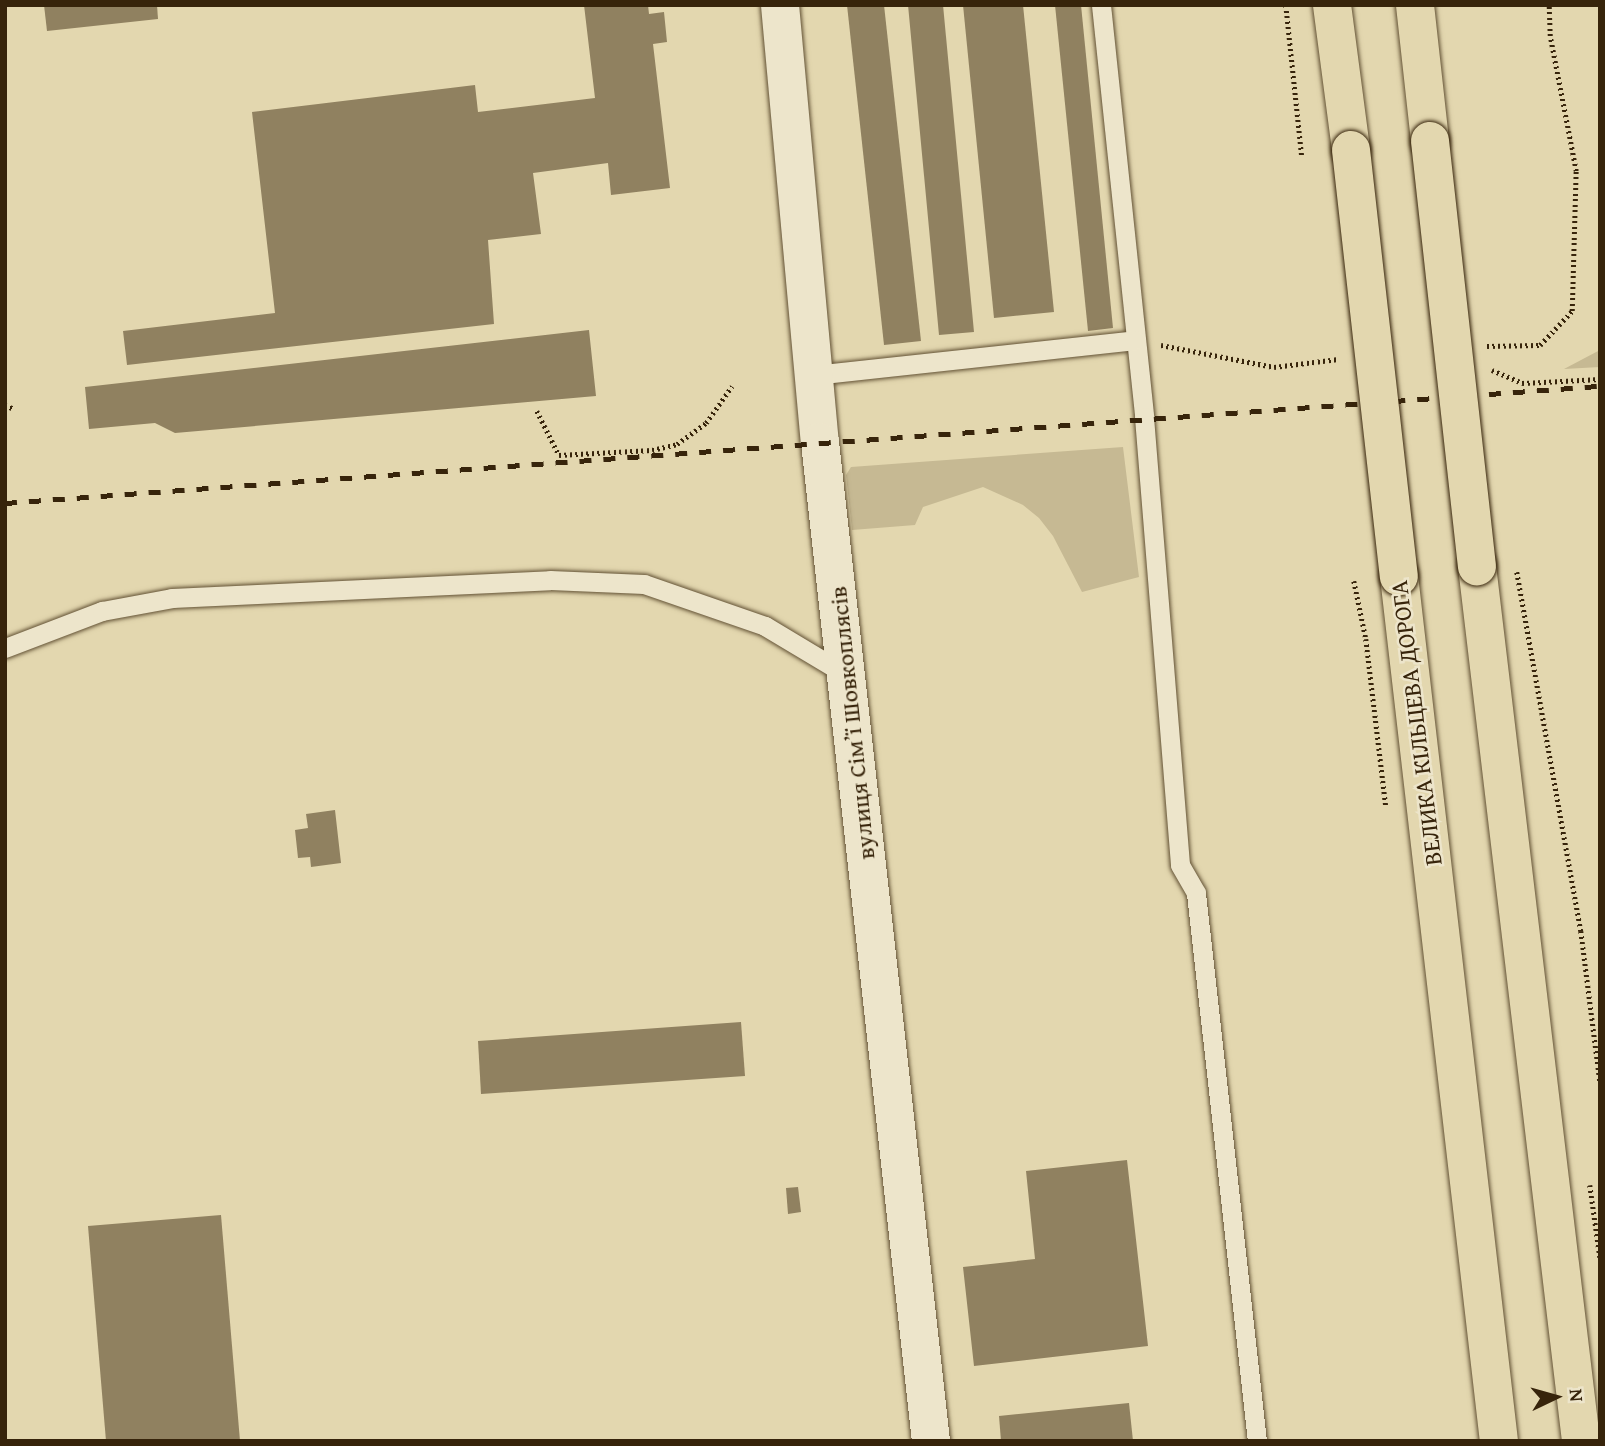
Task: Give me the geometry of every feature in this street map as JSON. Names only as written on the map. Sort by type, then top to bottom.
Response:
[{"type":"main road","name":"ВЕЛИКА КІЛЬЦЕВА ДОРОГА","points":[[1332,5],[1351,150],[1499,1441]]},
{"type":"main road","points":[[1415,5],[1477,566],[1581,1441]]},
{"type":"street","name":"вулиця Сімʼї Шовкоплясів","points":[[780,5],[814,375],[930,1441]]},
{"type":"lane","points":[[1101,5],[1135,340],[1180,865],[1196,893],[1257,1441]]},
{"type":"lane","points":[[814,375],[1135,340]]},
{"type":"lane","points":[[5,648],[102,611],[172,598],[550,580],[644,584],[765,626],[848,675]]},
{"type":"path","points":[[1286,5],[1302,156]]},
{"type":"path","points":[[1488,368],[1522,383],[1600,379]]},
{"type":"path","points":[[537,411],[559,455],[652,450],[677,444],[706,423],[732,386]]},
{"type":"path","points":[[5,405],[12,408]]},
{"type":"path","points":[[1515,561],[1581,931],[1600,1081]]},
{"type":"shaded area","points":[[1600,350],[1600,367],[1564,369]]},
{"type":"shaded area","points":[[1123,447],[1139,577],[1082,592],[1053,536],[1039,518],[1023,505],[983,487],[923,507],[915,525],[852,530],[846,475],[851,467]]},
{"type":"building","points":[[44,5],[157,5],[158,19],[47,31]]},
{"type":"building","points":[[584,5],[648,5],[649,14],[664,12],[667,42],[653,44],[670,188],[611,195],[608,163],[533,173],[541,234],[488,240],[494,324],[127,365],[123,331],[275,313],[252,112],[475,85],[478,112],[595,98]]},
{"type":"building","points":[[847,5],[884,5],[921,341],[884,345]]},
{"type":"building","points":[[908,5],[943,5],[974,332],[939,335]]},
{"type":"building","points":[[963,5],[1023,5],[1054,312],[994,318]]},
{"type":"building","points":[[1055,5],[1081,5],[1113,328],[1088,331]]},
{"type":"building","points":[[589,330],[596,396],[175,433],[155,423],[89,429],[85,387]]},
{"type":"building","points":[[335,810],[341,863],[311,867],[310,857],[298,858],[295,830],[308,828],[306,814]]},
{"type":"building","points":[[741,1022],[745,1076],[481,1094],[478,1041]]},
{"type":"building","points":[[1127,1160],[1148,1346],[974,1366],[963,1267],[1035,1259],[1026,1171]]},
{"type":"building","points":[[798,1187],[801,1212],[788,1214],[786,1188]]},
{"type":"building","points":[[221,1215],[240,1441],[106,1441],[88,1226]]},
{"type":"building","points":[[1129,1403],[1133,1441],[1001,1441],[999,1416]]},
{"type":"railway","points":[[5,503],[1600,386]]}]
